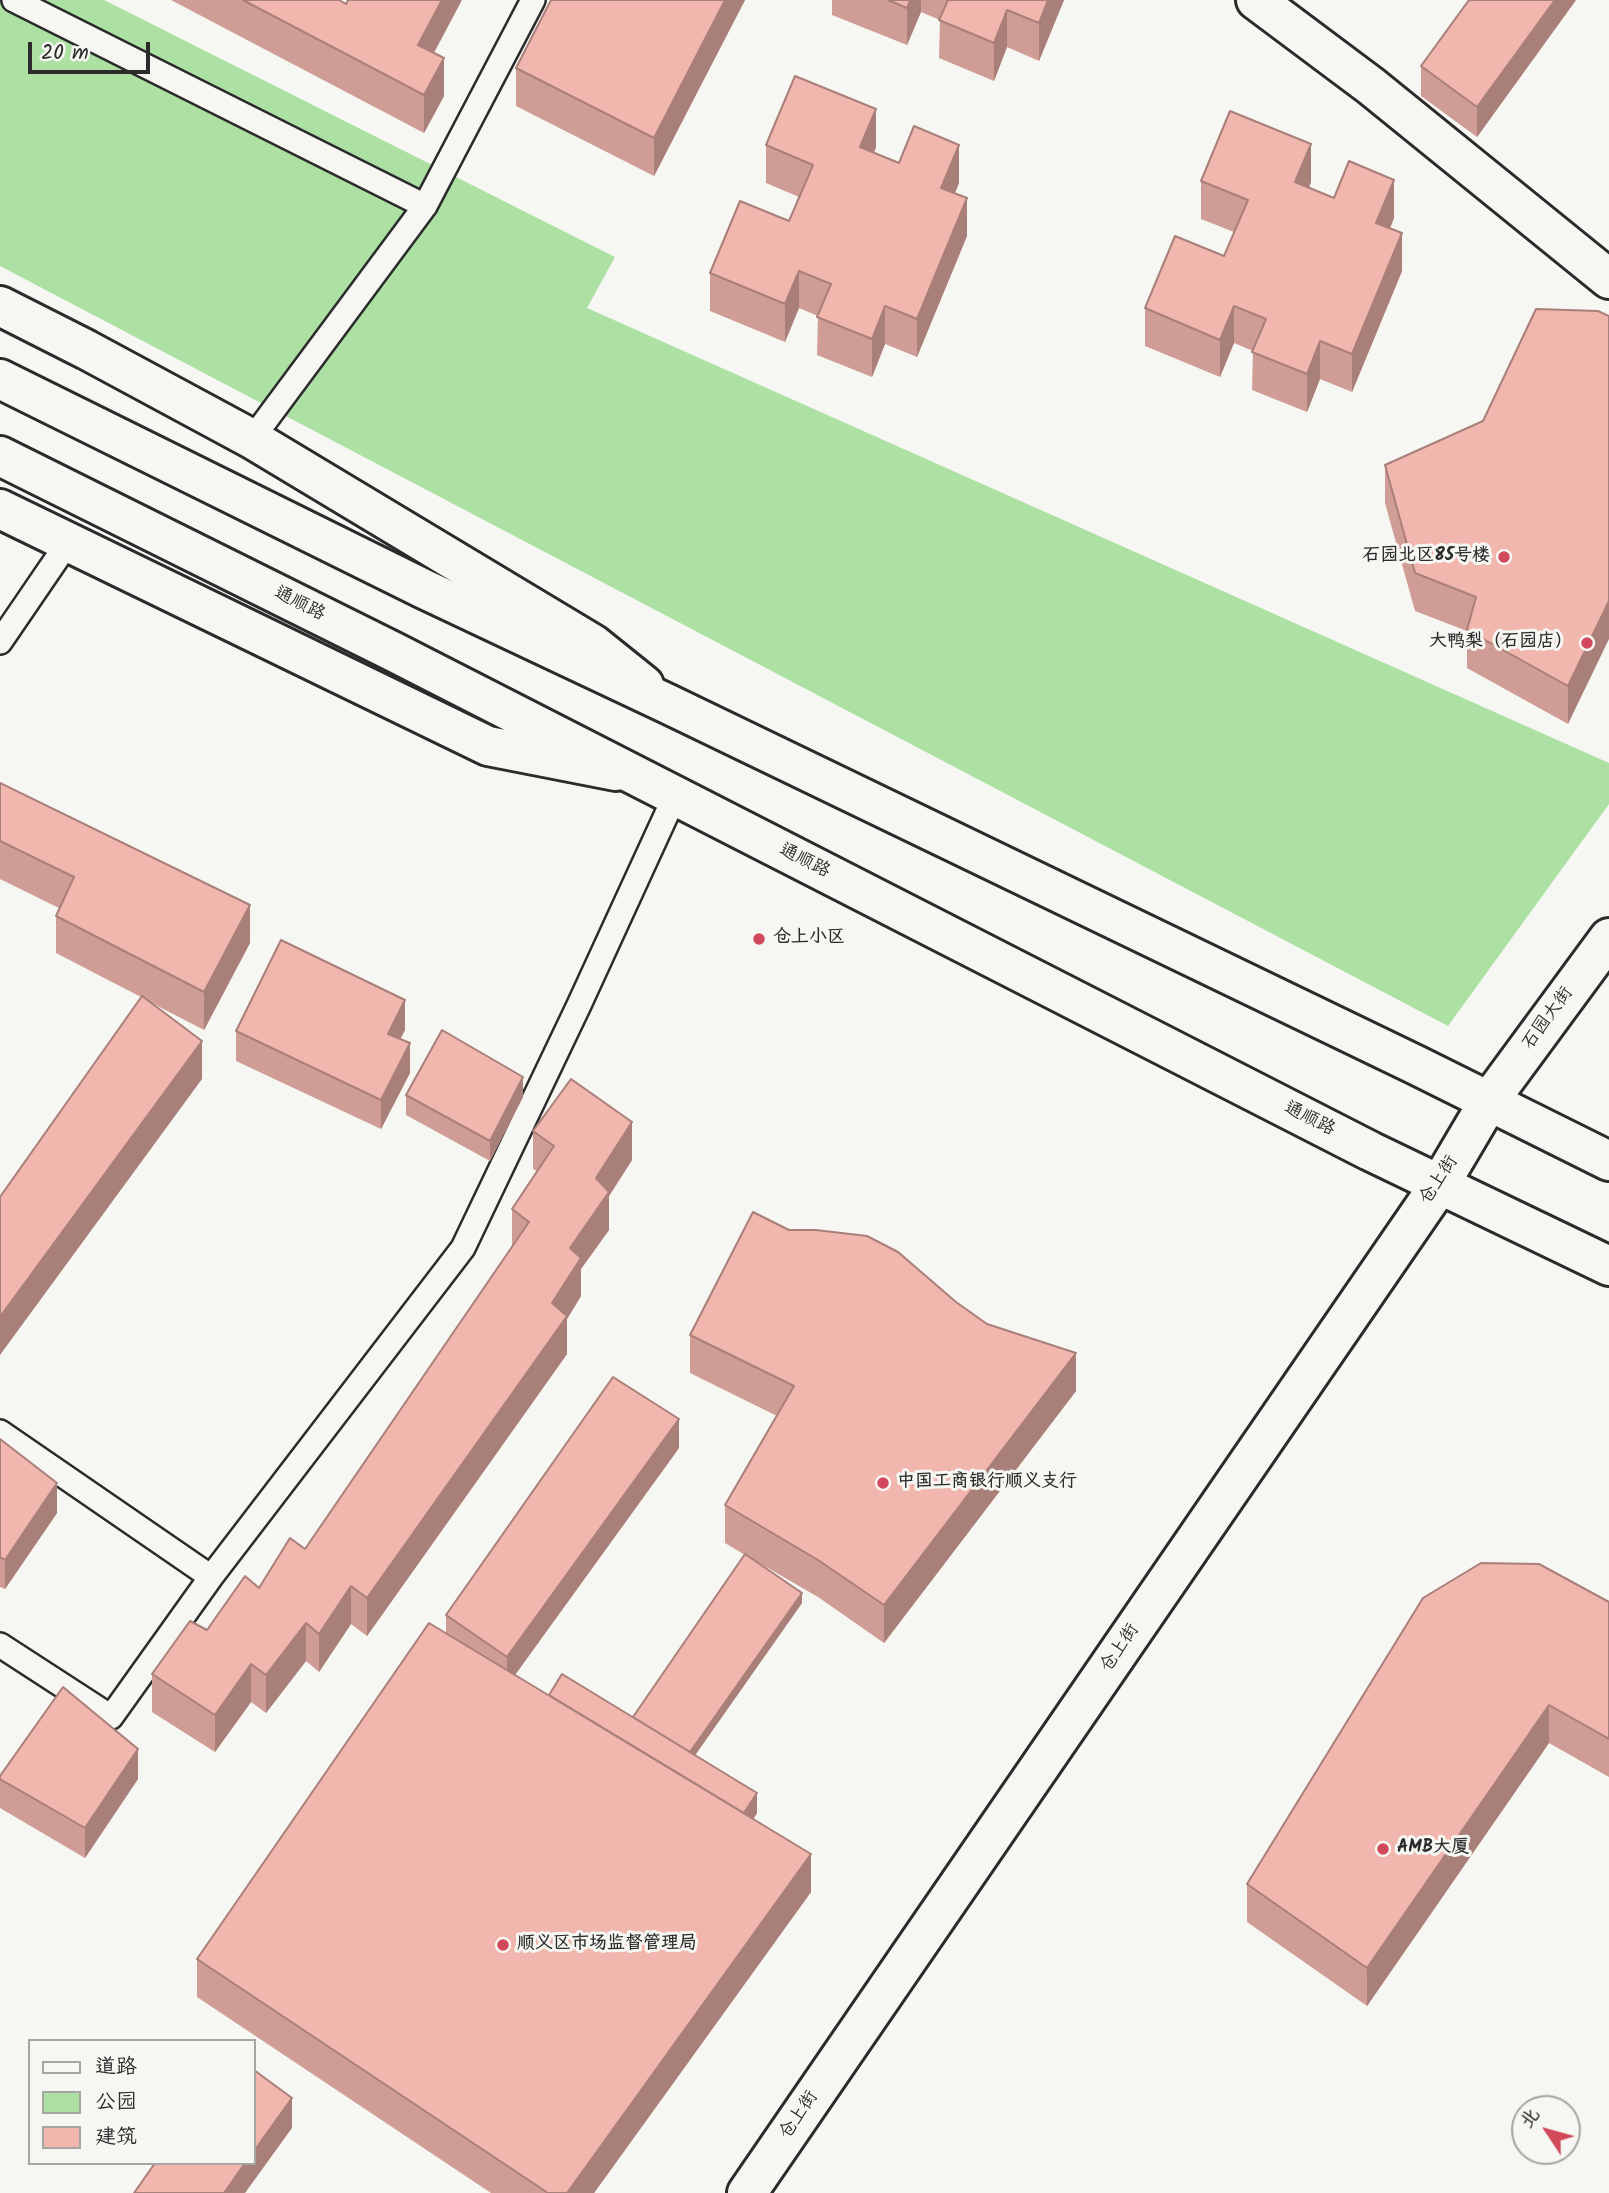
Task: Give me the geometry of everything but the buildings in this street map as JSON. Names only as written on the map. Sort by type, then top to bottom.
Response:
[{"type":"main road","points":[[1256,0],[1371,86],[1609,279]]},
{"type":"main road","points":[[0,306],[252,439],[593,644],[667,704]]},
{"type":"main road","points":[[0,379],[424,589],[1609,1161]]},
{"type":"main road","name":"通顺路","points":[[0,456],[394,652],[1370,1151],[1609,1266]]},
{"type":"main road","points":[[0,509],[488,746],[632,774]]},
{"type":"main road","name":"石园大街","points":[[1489,1101],[1609,938]]},
{"type":"main road","name":"仓上街","points":[[747,2193],[1440,1184],[1489,1101]]},
{"type":"lane","points":[[14,0],[425,206]]},
{"type":"lane","points":[[252,439],[425,206],[533,0]]},
{"type":"lane","points":[[0,642],[69,541]]},
{"type":"lane","points":[[0,1645],[111,1717],[211,1577],[463,1248],[675,796]]},
{"type":"lane","points":[[0,1432],[211,1577]]},
{"type":"green space","points":[[0,0],[104,0],[615,257],[587,308],[1609,763],[1609,804],[1448,1026],[0,266]]},
{"type":"place","name":"石园北区85号楼","points":[[1504,557]]},
{"type":"place","name":"大鸭梨（石园店）","points":[[1587,643]]},
{"type":"place","name":"仓上小区","points":[[759,939]]},
{"type":"place","name":"中国工商银行顺义支行","points":[[883,1483]]},
{"type":"place","name":"AMB大厦","points":[[1383,1849]]},
{"type":"place","name":"顺义区市场监督管理局","points":[[503,1945]]}]
